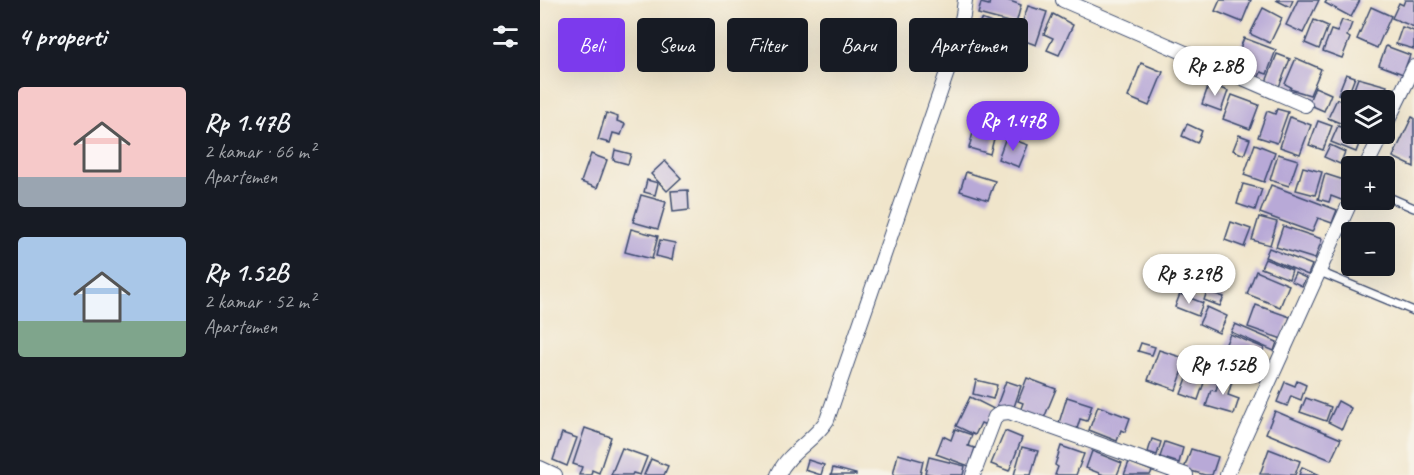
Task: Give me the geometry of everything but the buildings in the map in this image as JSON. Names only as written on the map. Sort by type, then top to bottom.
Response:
[{"type":"street","points":[[778,475],[790,456],[822,428],[827,420],[954,52],[965,0]]},
{"type":"street","points":[[1063,0],[1305,105]]},
{"type":"street","points":[[1395,106],[1414,67]]},
{"type":"street","points":[[1227,475],[1347,210]]},
{"type":"street","points":[[973,475],[995,417],[1000,413],[1010,412],[1186,475]]},
{"type":"street","points":[[540,468],[555,475]]},
{"type":"lane","points":[[1395,200],[1414,208]]},
{"type":"lane","points":[[1320,272],[1414,311]]}]
